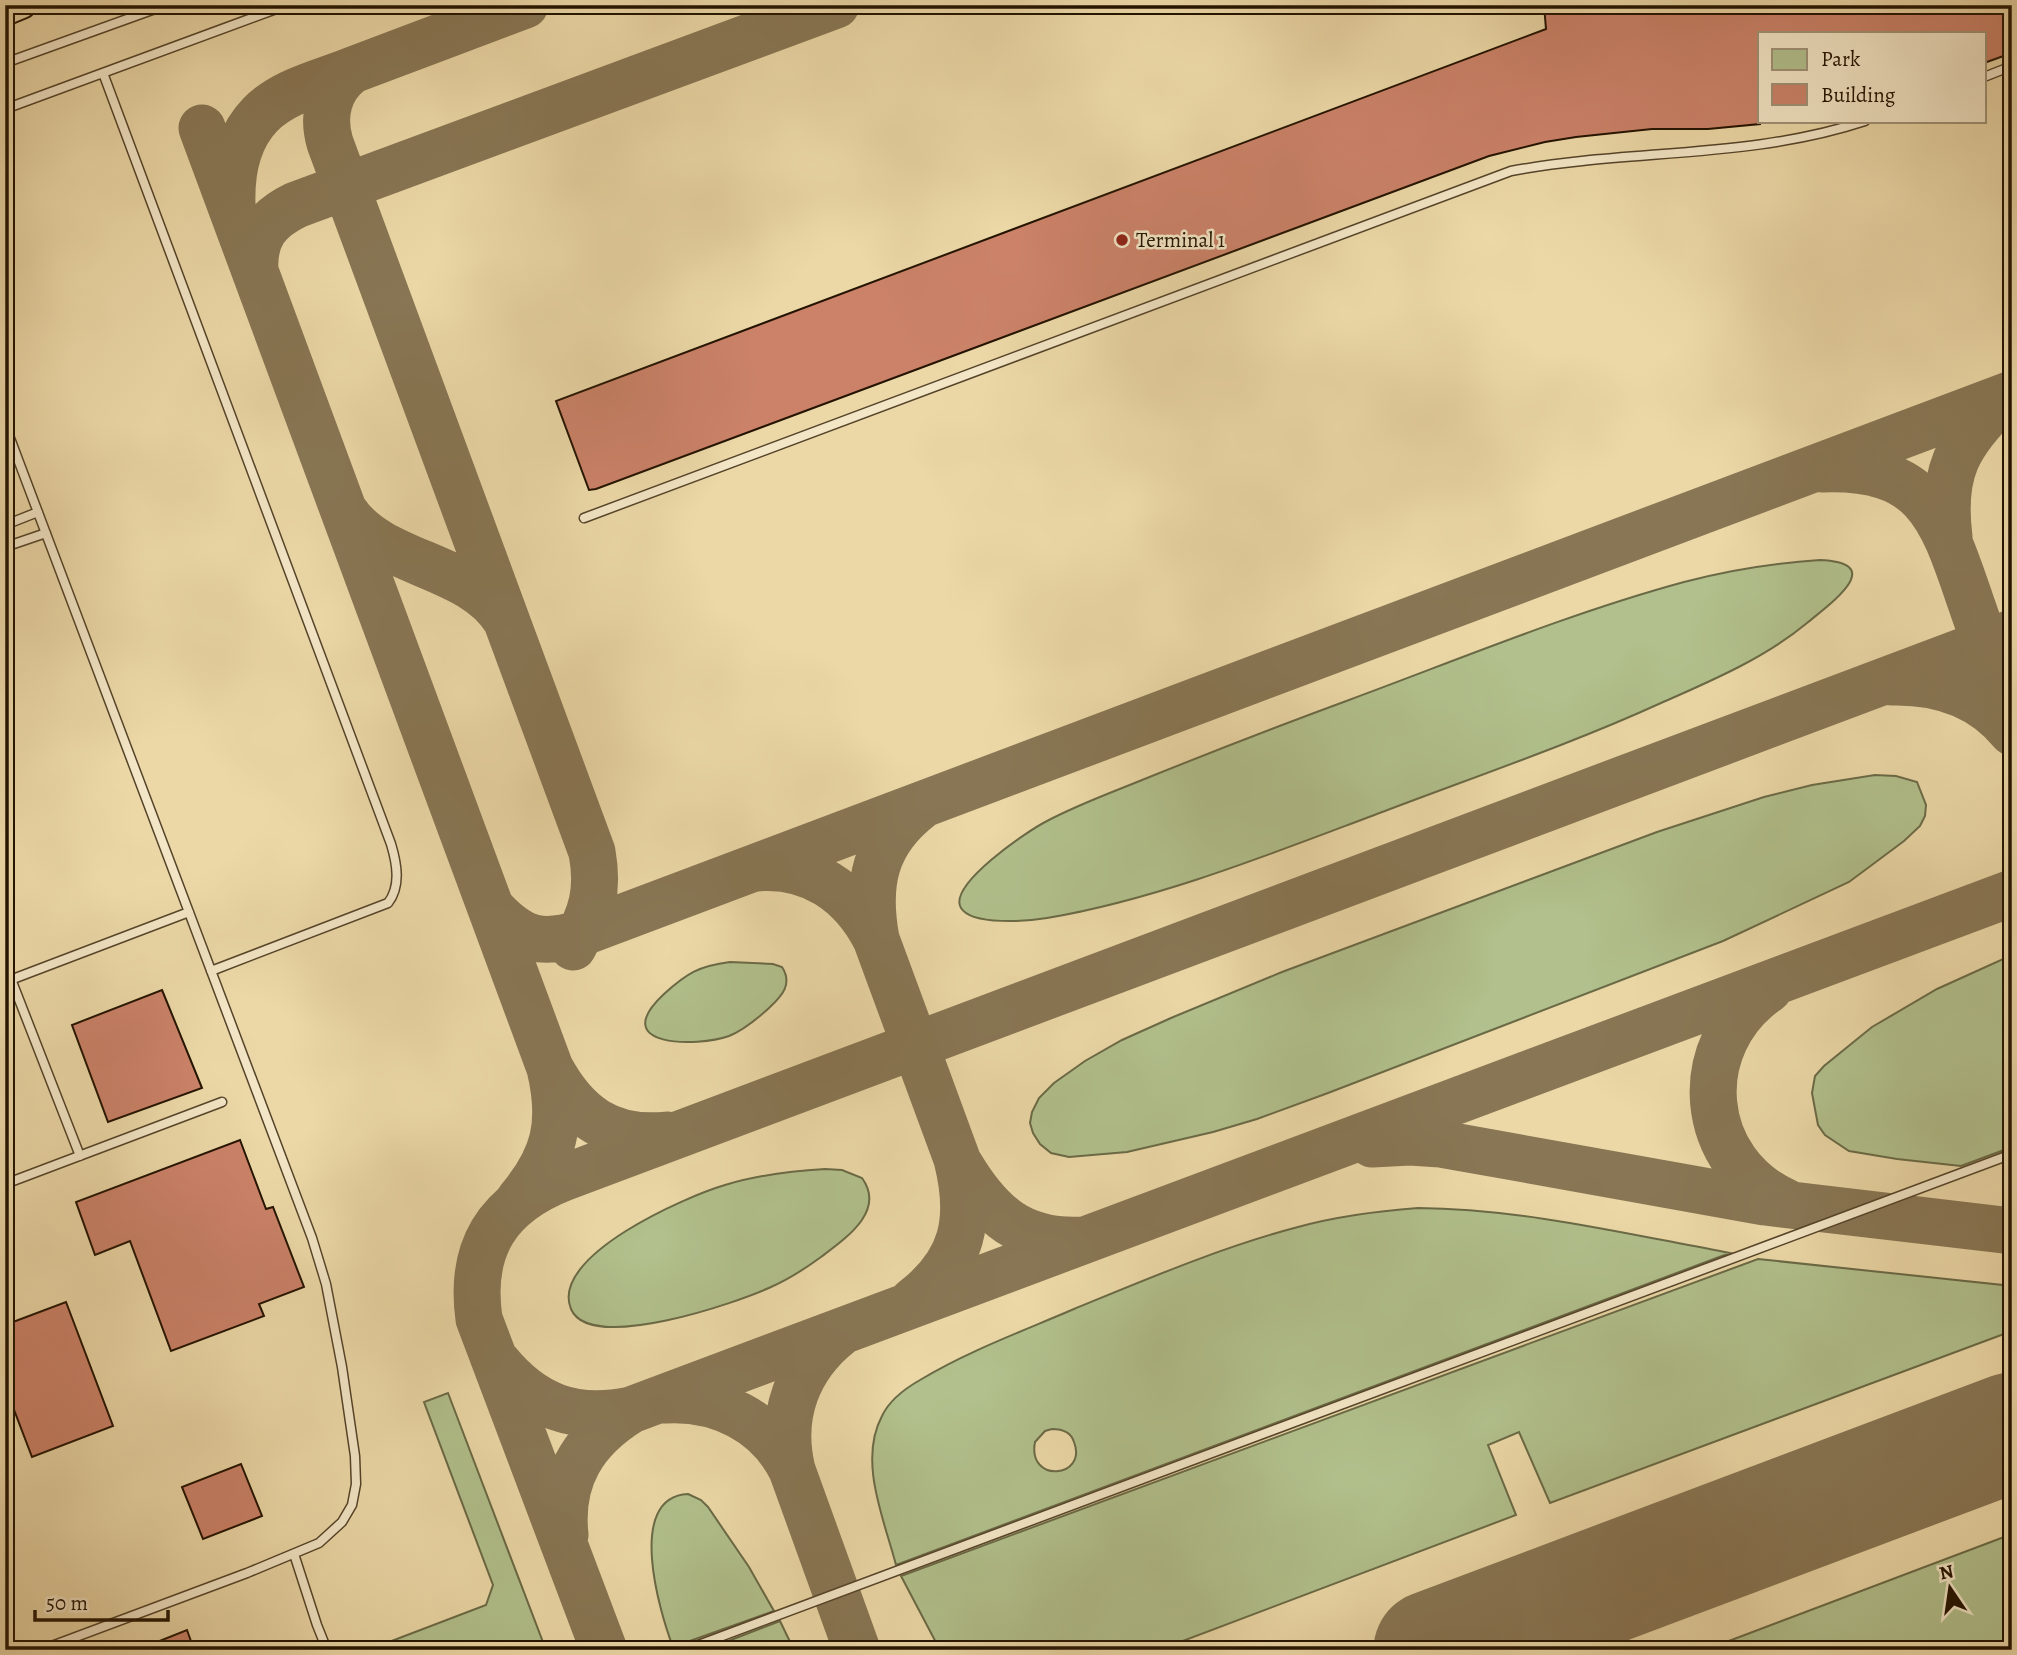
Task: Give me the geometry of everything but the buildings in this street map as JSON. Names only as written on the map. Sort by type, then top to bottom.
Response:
[{"type":"highway","points":[[5,12],[22,5]]},
{"type":"lane","points":[[5,63],[166,5]]},
{"type":"lane","points":[[5,109],[287,5]]},
{"type":"lane","points":[[1986,76],[2012,66]]},
{"type":"lane","points":[[103,73],[391,845],[396,869],[396,889],[388,903],[211,971]]},
{"type":"lane","points":[[584,518],[1511,171],[1597,159],[1760,146],[1817,135],[1862,122]]},
{"type":"lane","points":[[5,425],[312,1238],[326,1284],[352,1427],[356,1484],[352,1505],[330,1534],[319,1543],[41,1650]]},
{"type":"lane","points":[[5,525],[38,512]]},
{"type":"lane","points":[[5,547],[46,533]]},
{"type":"lane","points":[[80,1156],[8,981],[189,912]]},
{"type":"lane","points":[[5,1184],[222,1102]]},
{"type":"lane","points":[[685,1650],[2012,1154]]},
{"type":"lane","points":[[294,1554],[327,1650]]},
{"type":"green space","points":[[1820,560],[1840,563],[1850,568],[1852,576],[1840,595],[1791,636],[1718,677],[1593,732],[1261,857],[1132,899],[1090,910],[1028,920],[988,920],[967,914],[961,908],[960,898],[966,886],[992,859],[1038,826],[1096,798],[1515,637],[1641,594],[1718,574]]},
{"type":"green space","points":[[1875,775],[1896,776],[1917,782],[1926,805],[1920,826],[1849,882],[1723,941],[1328,1093],[1213,1132],[1127,1152],[1069,1157],[1051,1153],[1040,1144],[1033,1133],[1030,1123],[1032,1112],[1039,1098],[1054,1083],[1122,1040],[1171,1018],[1282,972],[1657,832],[1764,797],[1812,785]]},
{"type":"green space","points":[[2012,955],[2012,1147],[1961,1166],[1849,1151],[1825,1135],[1818,1125],[1812,1093],[1815,1076],[1824,1066],[1872,1027],[1937,989]]},
{"type":"green space","points":[[730,962],[773,964],[782,967],[786,979],[785,989],[760,1016],[729,1036],[715,1040],[680,1042],[651,1034],[645,1025],[649,1012],[664,994],[694,972]]},
{"type":"green space","points":[[842,1170],[862,1178],[868,1190],[866,1212],[860,1223],[841,1241],[784,1280],[729,1303],[634,1326],[606,1327],[584,1322],[571,1309],[570,1289],[580,1269],[600,1249],[654,1215],[707,1191],[737,1182],[775,1174]]},
{"type":"green space","points":[[1418,1208],[1458,1209],[1536,1218],[1730,1253],[896,1565],[880,1510],[872,1452],[875,1433],[885,1410],[909,1387],[996,1342],[1213,1254],[1313,1223],[1358,1214]],"holes":[[[1056,1429],[1071,1436],[1076,1454],[1073,1463],[1066,1469],[1057,1471],[1040,1465],[1035,1456],[1035,1442],[1045,1431]]]},
{"type":"green space","points":[[1758,1259],[2012,1286],[2012,1331],[1550,1503],[1519,1432],[1488,1445],[1516,1515],[1159,1650],[940,1650],[901,1576]]},
{"type":"green space","points":[[448,1393],[546,1650],[368,1650],[486,1605],[493,1585],[424,1402]]},
{"type":"green space","points":[[688,1494],[708,1507],[749,1567],[774,1611],[673,1647],[655,1584],[652,1535],[657,1514],[669,1500]]},
{"type":"green space","points":[[2012,1534],[2012,1650],[1705,1650]]},
{"type":"green space","points":[[780,1621],[794,1650],[705,1650]]},
{"type":"taxiway","points":[[232,204],[234,168],[241,145],[252,124],[269,107],[302,88],[525,5]]},
{"type":"taxiway","points":[[255,271],[256,248],[264,230],[277,216],[296,205],[836,5]]},
{"type":"taxiway","points":[[351,71],[337,86],[329,103],[327,123],[330,143],[592,852],[595,879],[592,902],[585,924],[573,947]]},
{"type":"taxiway","points":[[202,128],[550,1068],[556,1106],[553,1138],[541,1169],[519,1200]]},
{"type":"taxiway","points":[[493,910],[513,928],[533,938],[555,939],[581,933],[2012,394]]},
{"type":"taxiway","points":[[1949,537],[1948,495],[1950,477],[1956,461],[1974,430],[2003,399]]},
{"type":"taxiway","points":[[1823,469],[1858,470],[1885,476],[1907,487],[1924,502],[1938,520],[1960,570],[2012,721]]},
{"type":"taxiway","points":[[345,512],[361,530],[380,544],[471,587],[491,601],[506,620]]},
{"type":"taxiway","points":[[604,1650],[479,1319],[477,1294],[484,1250],[492,1232],[505,1215],[521,1201],[563,1178],[2012,633]]},
{"type":"taxiway","points":[[1892,682],[1927,684],[1959,693],[1987,708],[2012,732]]},
{"type":"taxiway","points":[[876,939],[872,900],[877,865],[893,834],[921,806]]},
{"type":"taxiway","points":[[756,868],[794,870],[811,876],[842,895],[866,922],[876,939],[957,1159],[964,1201],[960,1238],[944,1271],[913,1301]]},
{"type":"taxiway","points":[[497,1362],[525,1390],[556,1407],[591,1414],[631,1410],[2012,893]]},
{"type":"taxiway","points":[[1769,989],[1743,1013],[1725,1041],[1715,1071],[1714,1102],[1720,1133],[1735,1161],[1758,1185],[1788,1203]]},
{"type":"taxiway","points":[[550,1068],[571,1100],[597,1122],[628,1134],[667,1135]]},
{"type":"taxiway","points":[[1372,1144],[1441,1144],[1765,1202],[2012,1231]]},
{"type":"taxiway","points":[[960,1165],[983,1198],[1009,1222],[1041,1237],[1082,1240]]},
{"type":"taxiway","points":[[840,1333],[825,1346],[802,1377],[790,1412],[789,1450],[792,1470],[857,1650]]},
{"type":"taxiway","points":[[665,1400],[704,1403],[739,1416],[769,1438],[792,1470]]},
{"type":"taxiway","points":[[565,1535],[566,1495],[578,1462],[600,1434],[631,1410]]},
{"type":"runway","points":[[1433,1650],[2012,1432]]},
{"type":"place","name":"Terminal 1","points":[[1122,240]]}]
